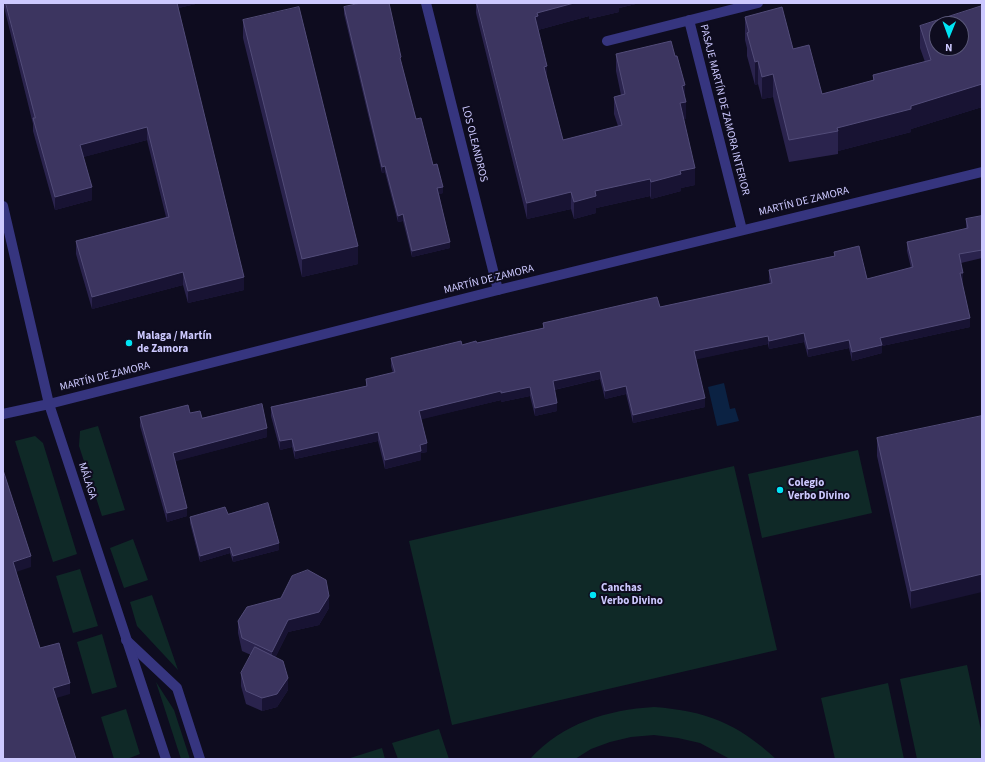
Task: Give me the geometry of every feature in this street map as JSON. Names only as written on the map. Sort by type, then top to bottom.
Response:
[{"type":"street","name":"LOS OLEANDROS","points":[[426,3],[498,290]]},
{"type":"street","name":"PASAJE MARTÍN DE ZAMORA INTERIOR","points":[[607,41],[758,3]]},
{"type":"street","name":"PASAJE MARTÍN DE ZAMORA INTERIOR","points":[[689,20],[742,230]]},
{"type":"street","name":"MARTÍN DE ZAMORA","points":[[3,414],[49,404],[498,290],[982,172]]},
{"type":"street","name":"MÁLAGA","points":[[3,206],[49,404],[166,759]]},
{"type":"street","points":[[126,640],[177,688],[200,759]]},
{"type":"green space","points":[[98,426],[125,510],[102,516],[79,446],[80,431]]},
{"type":"green space","points":[[35,436],[43,443],[77,554],[53,562],[15,441]]},
{"type":"green space","points":[[858,450],[872,513],[762,538],[748,474]]},
{"type":"green space","name":"Canchas Verbo Divino","points":[[734,466],[777,650],[452,725],[409,541]]},
{"type":"green space","points":[[133,539],[148,580],[124,588],[110,548]]},
{"type":"green space","points":[[80,569],[98,626],[73,633],[56,576]]},
{"type":"green space","points":[[152,595],[178,670],[137,626],[130,602]]},
{"type":"green space","points":[[102,634],[117,687],[92,694],[77,642]]},
{"type":"green space","points":[[967,665],[982,735],[982,759],[917,759],[900,679]]},
{"type":"green space","points":[[156,682],[174,710],[190,759],[181,759]]},
{"type":"green space","points":[[888,683],[904,759],[835,759],[821,698]]},
{"type":"green space","points":[[654,707],[690,712],[720,721],[748,736],[776,759],[730,759],[700,743],[654,735],[631,737],[610,742],[591,749],[575,759],[530,759],[557,736],[587,721],[619,711]]},
{"type":"green space","points":[[126,709],[140,754],[127,759],[114,759],[101,717]]},
{"type":"green space","points":[[439,729],[449,759],[398,759],[392,743]]},
{"type":"green space","points":[[382,748],[385,759],[347,759]]},
{"type":"water","points":[[724,383],[730,409],[735,408],[739,421],[717,426],[708,387]]},
{"type":"building","points":[[6,3],[177,3],[244,277],[188,291],[183,272],[92,297],[76,241],[169,217],[147,127],[80,145],[92,187],[55,197],[33,118],[35,118]]},
{"type":"building","points":[[361,3],[389,3],[400,58],[416,119],[421,118],[433,165],[437,164],[443,187],[437,188],[450,242],[412,251],[403,214],[398,216],[385,166],[382,167],[344,7]]},
{"type":"building","points":[[477,3],[574,3],[537,13],[538,16],[535,17],[547,66],[544,67],[563,140],[622,125],[614,97],[625,94],[616,54],[671,41],[685,85],[682,86],[686,102],[680,103],[695,168],[680,171],[681,174],[651,182],[650,179],[595,191],[596,196],[574,202],[571,192],[527,203]]},
{"type":"building","points":[[982,6],[982,84],[911,106],[911,109],[837,128],[838,131],[789,140],[773,74],[762,77],[758,61],[755,62],[747,33],[749,32],[745,17],[782,7],[793,49],[809,45],[822,94],[874,80],[873,75],[931,60],[930,56],[969,56],[969,16],[951,16]]},
{"type":"building","points":[[299,7],[358,246],[302,259],[243,20]]},
{"type":"building","points":[[929,23],[929,54],[920,26]]},
{"type":"building","points":[[982,216],[982,250],[959,254],[963,273],[960,273],[970,318],[880,338],[882,345],[852,352],[849,340],[808,349],[804,333],[769,341],[768,336],[694,351],[705,398],[633,415],[626,386],[605,391],[600,371],[553,381],[557,403],[535,408],[530,387],[501,393],[501,391],[419,411],[427,443],[420,445],[421,451],[385,460],[378,432],[295,451],[292,439],[280,441],[271,407],[367,386],[366,379],[395,372],[391,358],[461,341],[462,345],[476,341],[477,343],[544,328],[543,323],[657,297],[660,307],[772,283],[769,270],[835,256],[834,252],[859,246],[867,279],[913,267],[907,242],[968,228],[966,219]]},
{"type":"building","points":[[262,404],[267,428],[173,453],[187,508],[167,513],[140,417],[188,405],[190,413],[200,411],[202,418]]},
{"type":"building","points":[[982,416],[982,574],[911,591],[877,438]]},
{"type":"building","points":[[3,470],[31,556],[13,562],[40,648],[59,643],[70,683],[53,688],[76,759],[3,759]]},
{"type":"building","points":[[268,503],[279,543],[233,556],[230,547],[200,556],[190,517],[225,507],[228,514]]},
{"type":"building","points":[[308,570],[326,580],[329,596],[319,612],[288,620],[272,652],[242,638],[238,621],[247,607],[281,598],[292,576]]},
{"type":"building","points":[[255,647],[283,661],[288,678],[277,694],[262,698],[246,691],[241,673]]},
{"type":"place","name":"Malaga / Martín de Zamora","points":[[129,343]]},
{"type":"place","name":"Colegio Verbo Divino","points":[[780,490]]},
{"type":"place","name":"Canchas Verbo Divino","points":[[593,595]]}]
